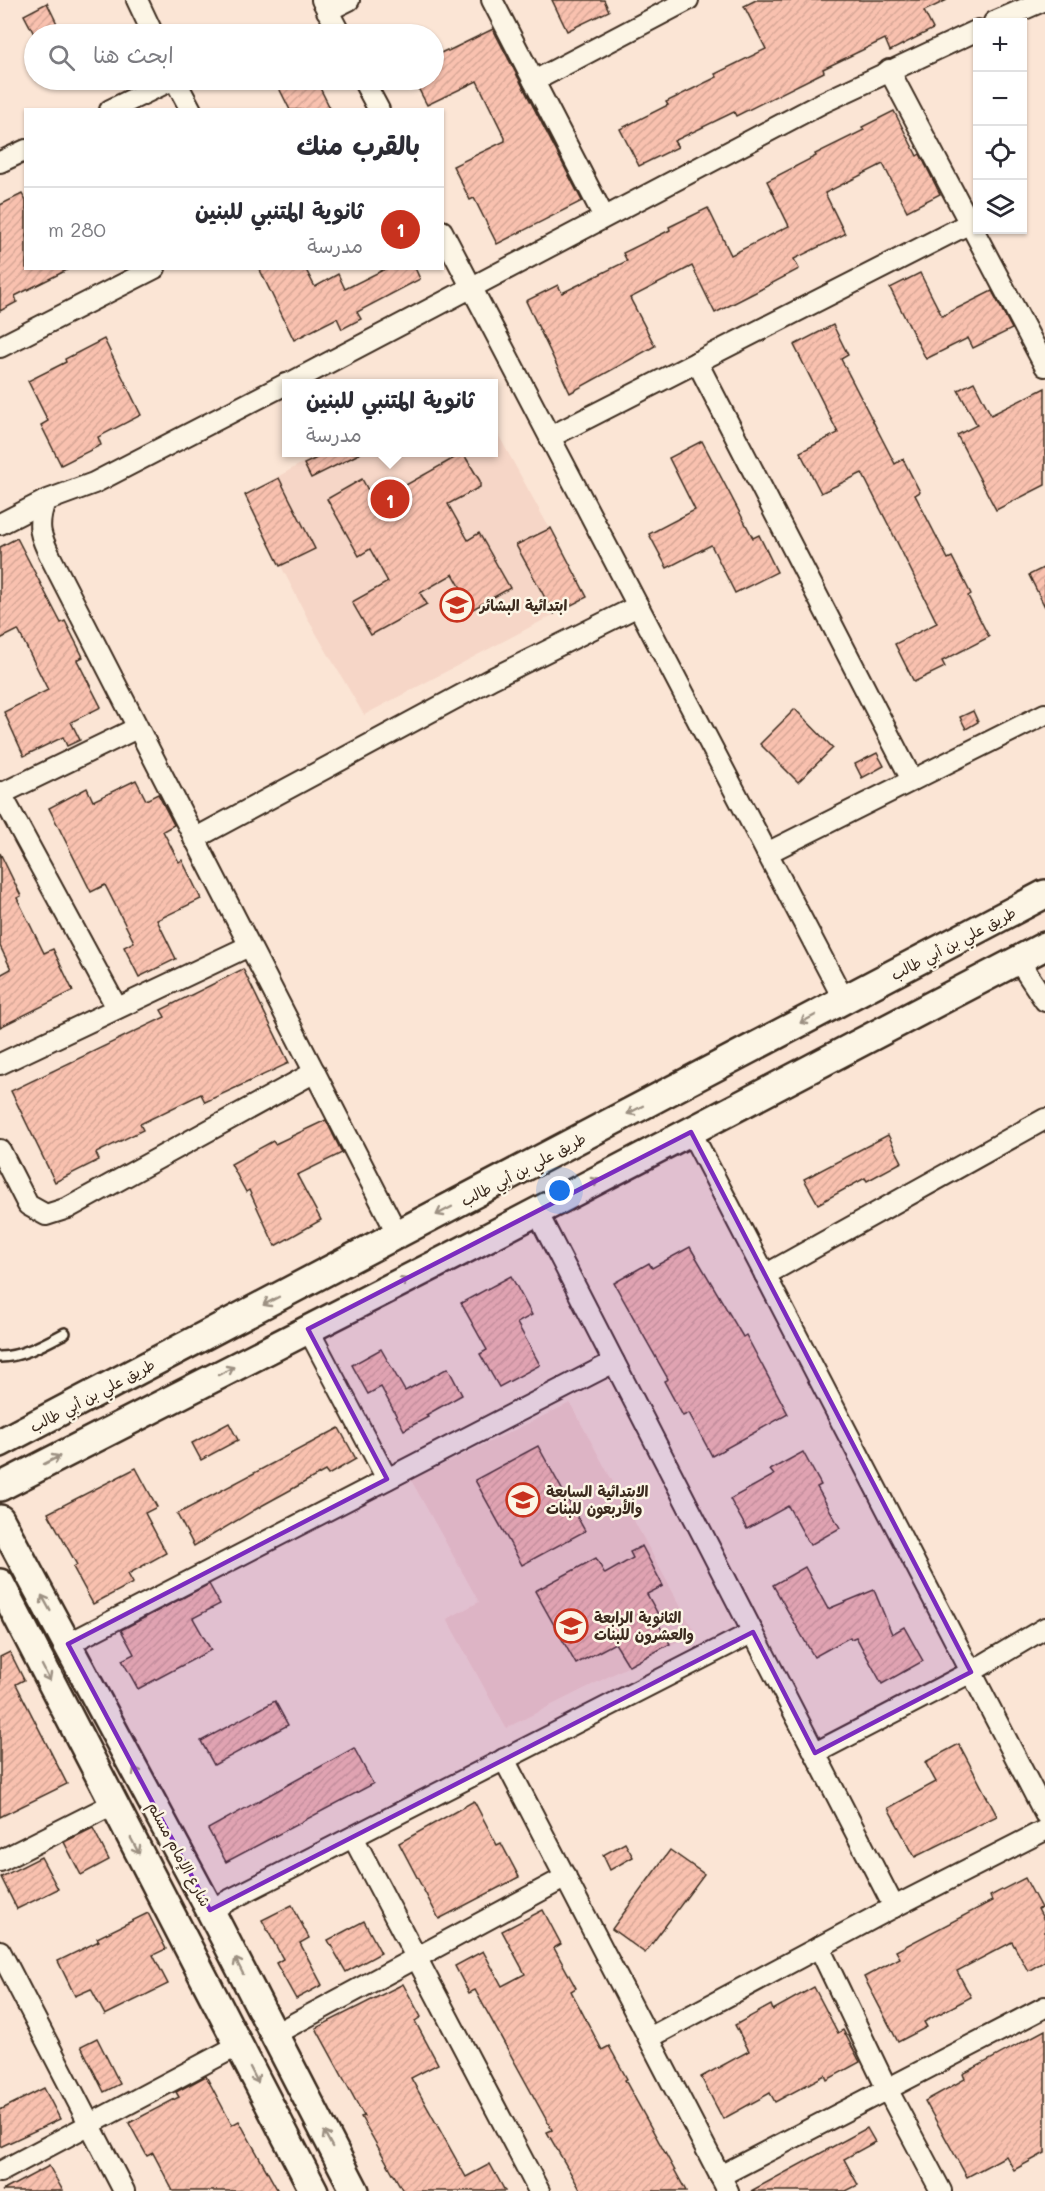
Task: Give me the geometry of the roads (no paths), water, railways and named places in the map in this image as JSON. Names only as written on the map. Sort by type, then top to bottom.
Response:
[{"type":"main road","name":"طريق علي بن أبي طالب","points":[[0,1443],[1045,894]]},
{"type":"main road","points":[[0,1487],[537,1212],[1045,946]]},
{"type":"main road","name":"شارع الإمام مسلم","points":[[0,1519],[210,1910],[355,2191]]},
{"type":"main road","points":[[0,1583],[314,2191]]},
{"type":"street","points":[[136,0],[148,24]]},
{"type":"street","points":[[335,24],[325,5],[349,0]]},
{"type":"street","points":[[492,0],[604,217]]},
{"type":"street","points":[[534,81],[688,0]]},
{"type":"street","points":[[1003,18],[1044,0]]},
{"type":"street","points":[[297,379],[824,102],[973,32]]},
{"type":"street","points":[[889,70],[1044,364]]},
{"type":"street","points":[[114,108],[153,90]]},
{"type":"street","points":[[180,90],[190,108]]},
{"type":"street","points":[[368,90],[378,108]]},
{"type":"street","points":[[0,162],[24,151]]},
{"type":"street","points":[[550,437],[970,223]]},
{"type":"street","points":[[444,235],[844,1000]]},
{"type":"street","points":[[0,346],[151,270]]},
{"type":"street","points":[[697,362],[912,780]]},
{"type":"street","points":[[0,524],[45,501],[94,483],[282,387]]},
{"type":"street","points":[[45,501],[40,516],[41,538],[398,1235]]},
{"type":"street","points":[[194,840],[493,678],[638,606]]},
{"type":"street","points":[[767,853],[1045,714]]},
{"type":"street","points":[[117,1008],[1,793],[137,728]]},
{"type":"street","points":[[0,1064],[249,946]]},
{"type":"street","points":[[1018,960],[1045,1001]]},
{"type":"street","points":[[0,1150],[28,1205],[46,1215],[68,1208],[315,1072]]},
{"type":"street","points":[[765,1275],[1045,1119]]},
{"type":"street","points":[[691,1132],[1045,1814]]},
{"type":"street","points":[[537,1212],[894,1906]]},
{"type":"street","points":[[308,1329],[387,1479]]},
{"type":"street","points":[[68,1644],[614,1362]]},
{"type":"street","points":[[815,1753],[971,1672],[1045,1628]]},
{"type":"street","points":[[210,1910],[753,1632]]},
{"type":"street","points":[[504,1759],[724,2183],[887,2089],[1045,2007]]},
{"type":"street","points":[[0,1862],[113,1804]]},
{"type":"street","points":[[649,2038],[894,1906],[1045,1830]]},
{"type":"street","points":[[353,1837],[538,2191]]},
{"type":"street","points":[[273,2035],[566,1877]]},
{"type":"street","points":[[819,1947],[887,2089],[941,2191]]},
{"type":"street","points":[[0,1951],[124,2191]]},
{"type":"street","points":[[0,2172],[239,2045]]},
{"type":"lane","points":[[0,1357],[34,1348],[65,1333]]},
{"type":"place","name":"ثانوية المتنبي للبنين","points":[[390,499]]},
{"type":"place","name":"ابتدائية البشائر","points":[[457,605]]},
{"type":"place","name":"الابتدائية السابعة والأربعون للبنات","points":[[523,1500]]},
{"type":"place","name":"الثانوية الرابعة والعشرون للبنات","points":[[571,1626]]}]
